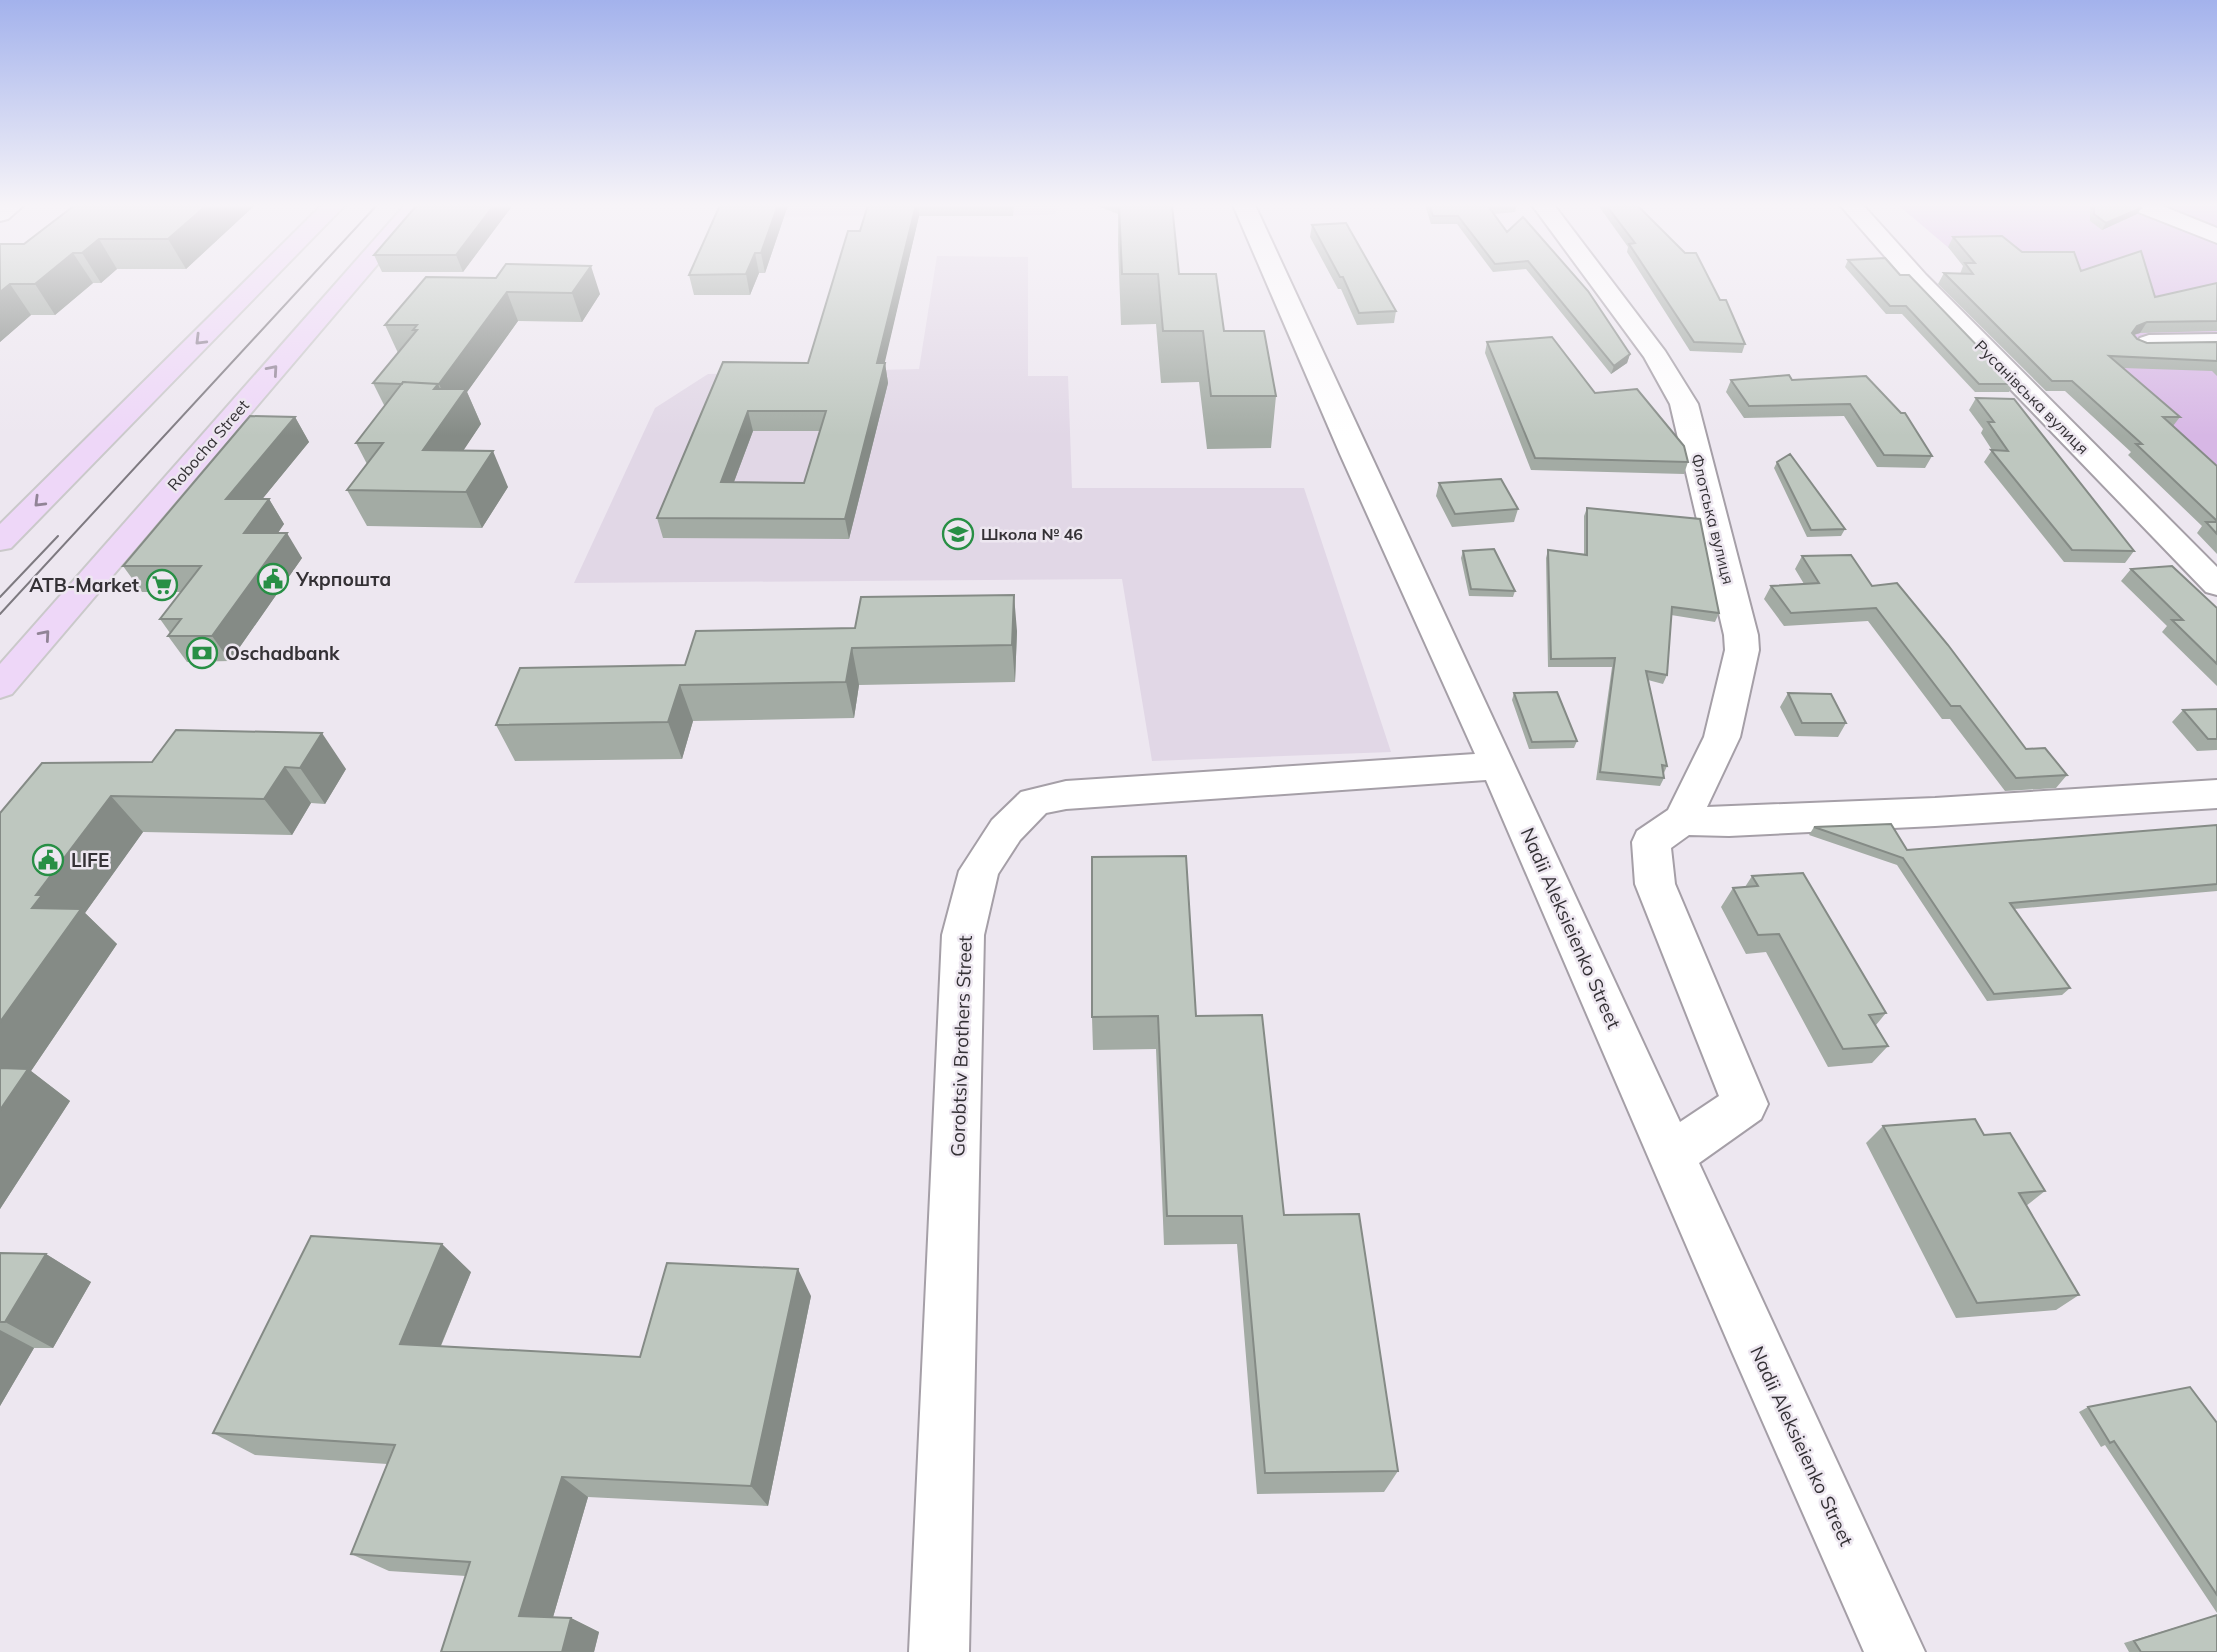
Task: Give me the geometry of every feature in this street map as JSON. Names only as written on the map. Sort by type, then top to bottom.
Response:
[{"type":"main road","points":[[0,541],[257,282]]},
{"type":"main road","name":"Robocha Street","points":[[0,686],[350,282]]},
{"type":"street","name":"Nadii Aleksieienko Street","points":[[1278,282],[1354,454],[1499,766],[1895,1652]]},
{"type":"street","name":"Флотська вулиця","points":[[1601,282],[1656,356],[1684,404],[1742,642],[1722,737],[1682,820]]},
{"type":"street","name":"Русанівська вулиця","points":[[1919,282],[2217,585]]},
{"type":"street","points":[[2141,343],[2217,342]]},
{"type":"street","name":"Gorobtsiv Brothers Street","points":[[939,1652],[963,935],[979,871],[1006,830],[1034,802],[1066,794],[1499,766]]},
{"type":"street","points":[[1672,1155],[1745,1104],[1656,884],[1651,842],[1682,820],[1730,822],[1935,813],[2217,794]]},
{"type":"shaded area","name":"Школа № 46","points":[[933,282],[1028,282],[1028,376],[1068,376],[1072,488],[1304,488],[1391,752],[1152,761],[1122,579],[574,583],[655,408],[708,374],[919,369]]},
{"type":"shaded area","points":[[1989,282],[2217,282],[2217,492],[2094,371]]},
{"type":"building","points":[[0,282],[37,282],[10,284],[0,292]]},
{"type":"building","points":[[422,282],[580,282],[572,293],[507,292],[439,384],[373,383],[417,330],[413,330],[417,325],[385,325]]},
{"type":"building","points":[[833,282],[897,282],[877,363],[885,363],[845,519],[657,518],[723,362],[808,363]],"holes":[[[748,411],[826,411],[804,483],[721,482]]]},
{"type":"building","points":[[1159,282],[1217,282],[1224,331],[1264,331],[1276,396],[1211,396],[1203,331],[1163,331]]},
{"type":"building","points":[[1345,282],[1380,282],[1396,311],[1359,313]]},
{"type":"building","points":[[1545,282],[1580,282],[1588,291],[1630,354],[1614,366]]},
{"type":"building","points":[[1654,282],[1711,282],[1720,300],[1726,300],[1745,344],[1694,342]]},
{"type":"building","points":[[1868,282],[1916,282],[2014,384],[1979,384],[1906,306],[1890,306]]},
{"type":"building","points":[[1953,282],[2150,282],[2155,297],[2217,283],[2217,321],[2147,322],[2137,326],[2132,333],[2137,339],[2147,343],[2217,342],[2217,361],[2109,356],[2180,417],[2163,417],[2217,466],[2217,521],[2136,444],[2142,444],[2072,381],[2052,381]]},
{"type":"building","points":[[1552,337],[1595,393],[1637,389],[1684,446],[1688,462],[1535,458],[1487,342]]},
{"type":"building","points":[[1789,375],[1792,380],[1866,376],[1901,413],[1905,413],[1932,456],[1884,455],[1850,404],[1749,406],[1731,380]]},
{"type":"building","points":[[403,382],[438,384],[434,389],[466,389],[423,450],[493,451],[466,492],[347,490],[383,443],[356,443]]},
{"type":"building","points":[[1976,398],[2014,399],[2134,551],[2072,550],[1991,450],[2008,451],[1988,422],[1994,422]]},
{"type":"building","points":[[250,416],[295,417],[226,499],[269,499],[244,533],[287,533],[212,636],[168,636],[181,619],[160,619],[201,566],[123,566]]},
{"type":"building","points":[[1790,454],[1845,529],[1811,530],[1777,462]]},
{"type":"building","points":[[1501,479],[1518,509],[1455,514],[1439,483]]},
{"type":"building","points":[[1587,508],[1700,519],[1719,613],[1672,607],[1667,675],[1646,671],[1667,766],[1662,765],[1664,778],[1600,772],[1615,658],[1551,659],[1548,550],[1587,555]]},
{"type":"building","points":[[2206,522],[2217,522],[2217,534]]},
{"type":"building","points":[[1494,549],[1515,591],[1471,589],[1463,551]]},
{"type":"building","points":[[1851,555],[1872,586],[1897,583],[1948,645],[2026,749],[2045,748],[2067,775],[2016,778],[1960,706],[1951,706],[1876,608],[1791,613],[1771,586],[1819,583],[1802,556]]},
{"type":"building","points":[[2172,566],[2217,608],[2217,664],[2172,620],[2183,620],[2131,569]]},
{"type":"building","points":[[1014,595],[1012,645],[852,648],[846,682],[680,685],[668,722],[496,725],[520,668],[685,665],[696,631],[855,628],[861,597]]},
{"type":"building","points":[[1557,692],[1577,741],[1532,742],[1514,693]]},
{"type":"building","points":[[1788,693],[1831,694],[1846,723],[1802,723]]},
{"type":"building","points":[[2217,709],[2217,739],[2208,739],[2183,710]]},
{"type":"building","points":[[176,730],[322,733],[300,768],[285,767],[264,799],[111,796],[36,895],[42,895],[32,908],[81,909],[0,1022],[0,813],[42,763],[152,762]]},
{"type":"building","points":[[1891,824],[1907,850],[2217,825],[2217,884],[2010,903],[2070,988],[1994,994],[1903,858],[1814,827]]},
{"type":"building","points":[[1186,856],[1196,1016],[1262,1015],[1284,1215],[1359,1214],[1398,1471],[1265,1473],[1242,1216],[1167,1216],[1158,1016],[1092,1017],[1092,857]]},
{"type":"building","points":[[1803,873],[1886,1013],[1869,1015],[1888,1046],[1843,1049],[1779,934],[1758,935],[1733,888],[1758,886],[1752,876]]},
{"type":"building","points":[[0,1068],[28,1069],[0,1110]]},
{"type":"building","points":[[1975,1119],[1984,1135],[2010,1133],[2045,1191],[2019,1193],[2079,1295],[1977,1303],[1883,1126]]},
{"type":"building","points":[[311,1236],[442,1244],[400,1344],[640,1357],[667,1263],[798,1269],[751,1486],[562,1477],[519,1616],[571,1618],[562,1652],[441,1652],[470,1562],[351,1554],[395,1445],[213,1433]]},
{"type":"building","points":[[0,1253],[46,1254],[5,1322],[0,1322]]},
{"type":"building","points":[[2190,1387],[2217,1423],[2217,1595],[2114,1441],[2110,1443],[2088,1407]]},
{"type":"building","points":[[2217,1615],[2217,1652],[2141,1652],[2134,1641]]},
{"type":"tram line","points":[[0,614],[306,282]]},
{"type":"tram line","points":[[0,597],[58,536]]},
{"type":"place","name":"Школа № 46","points":[[958,534]]},
{"type":"place","name":"Укрпошта","points":[[273,579]]},
{"type":"place","name":"ATB-Market","points":[[162,585]]},
{"type":"place","name":"Oschadbank","points":[[202,653]]},
{"type":"place","name":"LIFE","points":[[48,860]]}]
